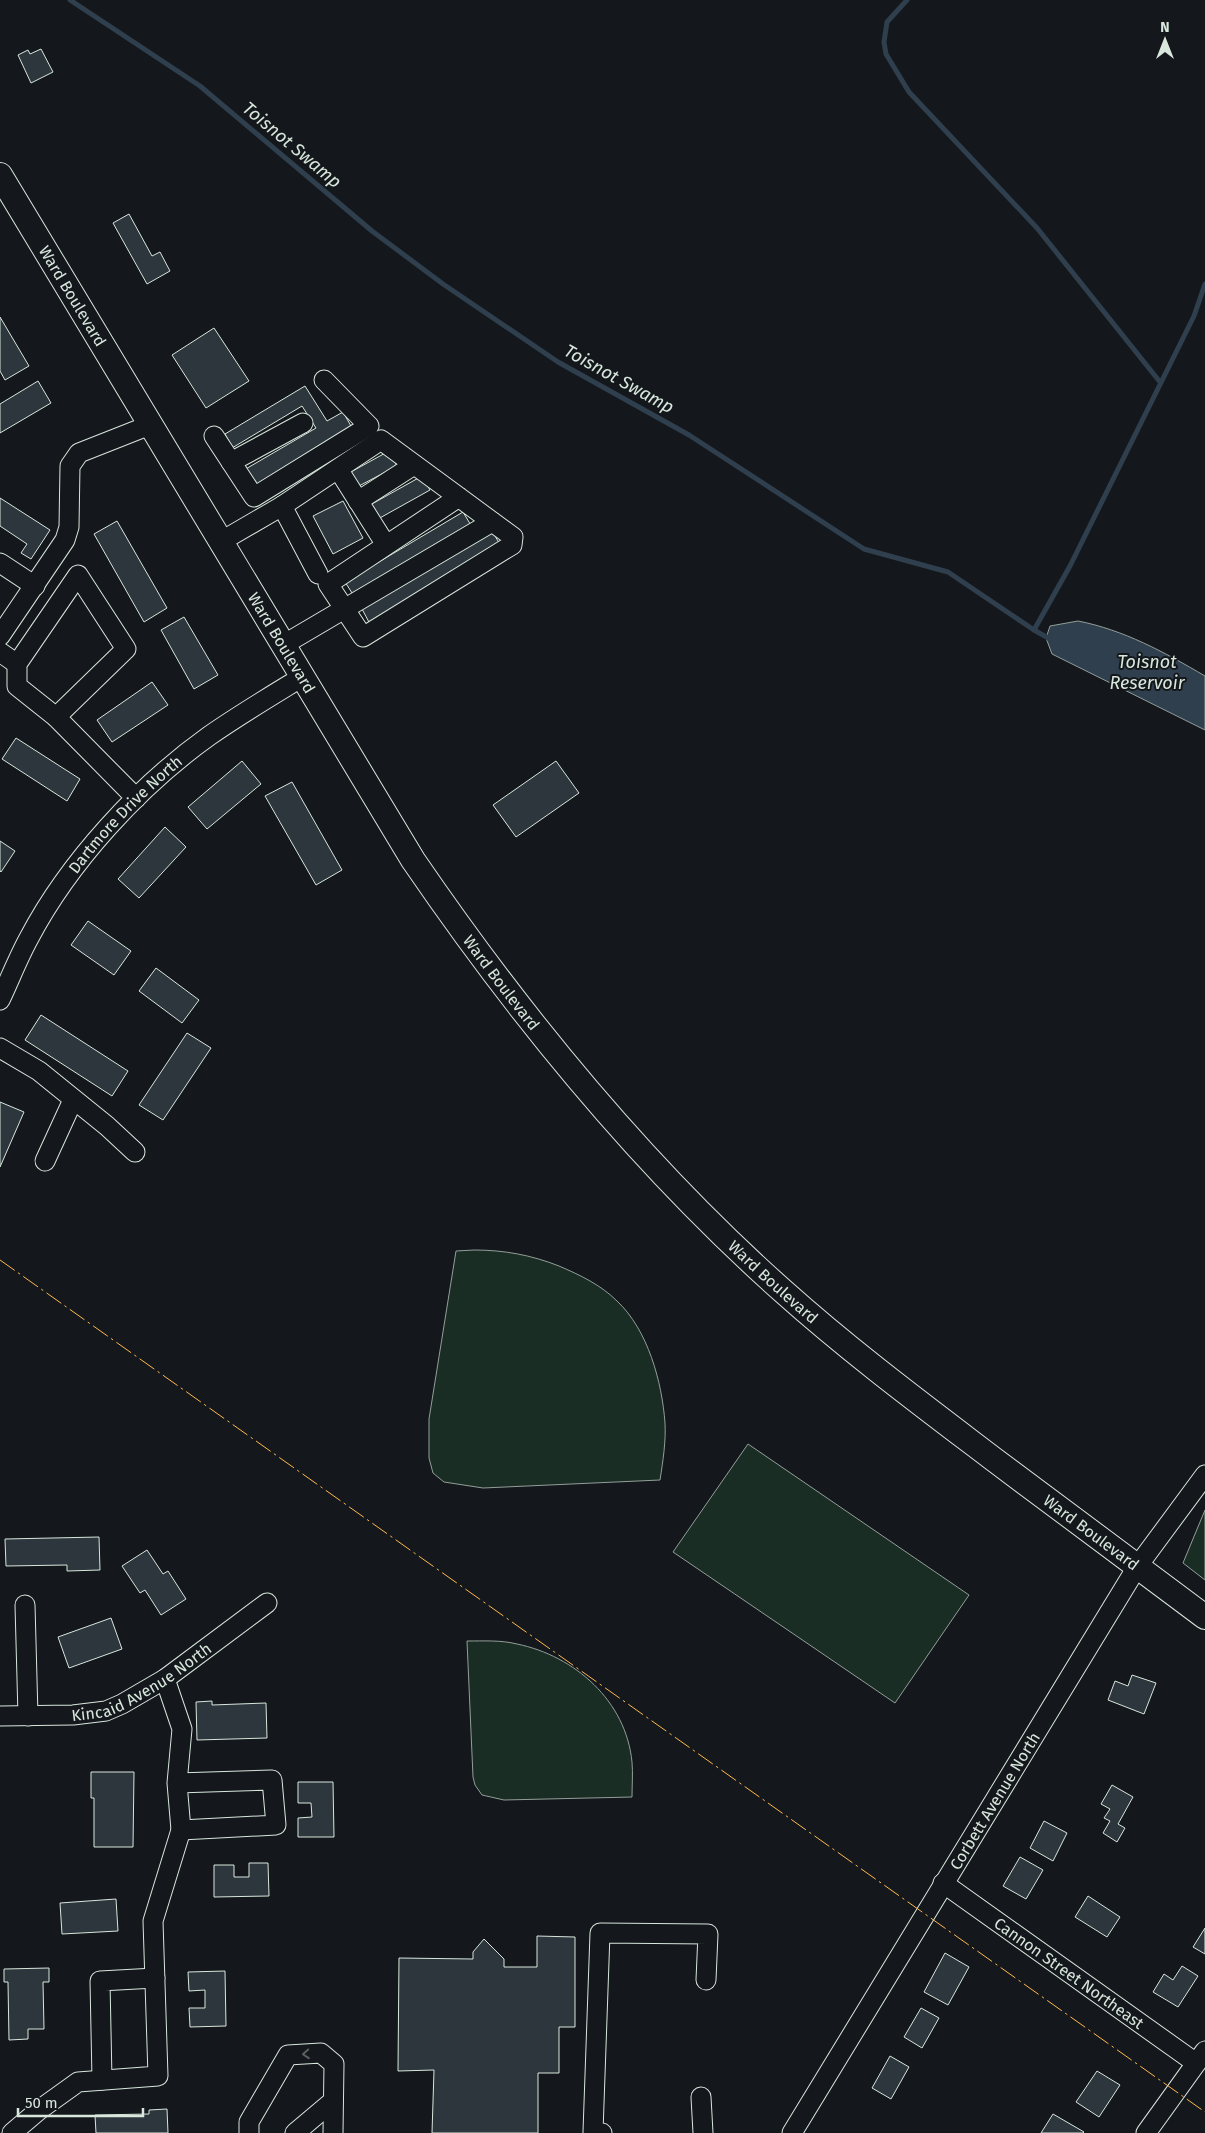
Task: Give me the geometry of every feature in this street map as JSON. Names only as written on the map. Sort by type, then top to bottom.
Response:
[{"type":"main road","name":"Ward Boulevard","points":[[0,175],[413,860],[460,928],[574,1076],[654,1164],[714,1226],[783,1291],[839,1339],[947,1424],[1205,1617]]},
{"type":"street","points":[[324,380],[375,433],[414,465],[459,497],[513,537],[512,544],[363,637],[328,584],[459,497]]},
{"type":"street","points":[[231,462],[302,422]]},
{"type":"street","points":[[0,636],[65,540],[69,527],[70,466],[79,453],[150,425]]},
{"type":"street","points":[[214,436],[254,497],[375,433]]},
{"type":"street","points":[[220,542],[282,506],[338,469],[375,433]]},
{"type":"street","points":[[358,501],[414,465]]},
{"type":"street","points":[[338,469],[386,545]]},
{"type":"street","points":[[282,506],[318,574]]},
{"type":"street","points":[[283,645],[492,522]]},
{"type":"street","points":[[0,563],[35,586]]},
{"type":"street","points":[[56,717],[126,649],[78,575],[17,664],[17,686],[56,717],[136,798]]},
{"type":"street","points":[[0,652],[17,664]]},
{"type":"street","name":"Dartmore Drive North","points":[[0,1000],[29,937],[64,882],[136,798],[163,773],[209,736],[302,677]]},
{"type":"street","points":[[0,1048],[39,1071],[136,1152]]},
{"type":"street","points":[[44,1161],[73,1100]]},
{"type":"street","name":"Corbett Avenue North","points":[[792,2133],[1137,1567],[1205,1475]]},
{"type":"street","name":"Kincaid Avenue North","points":[[0,1716],[73,1715],[106,1711],[165,1679],[267,1603]]},
{"type":"street","points":[[25,1605],[28,1716]]},
{"type":"street","points":[[12,2133],[39,2110],[78,2082],[158,2076],[153,1921],[181,1830],[177,1803],[177,1783],[182,1729],[165,1679]]},
{"type":"street","points":[[177,1783],[272,1780],[276,1825],[181,1830]]},
{"type":"street","name":"Cannon Street Northeast","points":[[943,1883],[1200,2057]]},
{"type":"street","points":[[602,2133],[593,2132],[600,1933],[708,1934],[706,1980]]},
{"type":"street","points":[[102,2080],[100,1981],[155,1978]]},
{"type":"street","points":[[249,2133],[248,2122],[288,2055],[321,2053],[334,2064],[333,2133]]},
{"type":"street","points":[[1146,2133],[1200,2057]]},
{"type":"street","points":[[701,2097],[703,2133]]},
{"type":"street","points":[[295,2133],[333,2101]]},
{"type":"street","points":[[0,2124],[6,2133]]},
{"type":"green space","points":[[474,1250],[517,1254],[559,1266],[597,1285],[611,1295],[628,1313],[652,1358],[661,1391],[665,1430],[660,1480],[483,1488],[444,1482],[433,1473],[429,1458],[429,1419],[456,1251]]},
{"type":"green space","points":[[748,1444],[969,1595],[895,1703],[673,1552]]},
{"type":"green space","points":[[1205,1510],[1205,1580],[1183,1563]]},
{"type":"green space","points":[[467,1641],[505,1642],[538,1650],[559,1659],[594,1685],[608,1701],[620,1720],[628,1740],[632,1762],[632,1797],[504,1800],[482,1795],[475,1785],[473,1777]]},
{"type":"water","name":"Toisnot Reservoir","points":[[1078,621],[1128,636],[1159,650],[1205,676],[1205,730],[1052,654],[1046,638],[1050,626]]},
{"type":"building","points":[[41,49],[53,72],[31,83],[18,55],[28,50],[30,54]]},
{"type":"building","points":[[129,214],[152,256],[160,252],[170,271],[147,284],[113,223]]},
{"type":"building","points":[[0,317],[29,366],[5,380],[0,371]]},
{"type":"building","points":[[214,328],[249,381],[206,408],[172,355]]},
{"type":"building","points":[[38,381],[51,403],[0,433],[0,404]]},
{"type":"building","points":[[305,386],[327,421],[343,412],[351,426],[255,485],[244,470],[316,428],[302,406],[232,448],[225,434]]},
{"type":"building","points":[[389,451],[397,466],[357,487],[349,473]]},
{"type":"building","points":[[422,476],[430,490],[378,519],[370,505]]},
{"type":"building","points":[[0,498],[50,530],[31,559],[21,553],[27,544],[0,526]]},
{"type":"building","points":[[343,501],[363,538],[333,554],[313,516]]},
{"type":"building","points":[[463,512],[472,527],[354,596],[345,582]]},
{"type":"building","points":[[117,521],[167,608],[144,622],[94,534]]},
{"type":"building","points":[[492,531],[501,546],[370,624],[362,609]]},
{"type":"building","points":[[184,617],[218,675],[194,689],[161,630]]},
{"type":"building","points":[[152,682],[168,705],[112,742],[97,720]]},
{"type":"building","points":[[16,738],[80,779],[67,801],[2,759]]},
{"type":"building","points":[[242,761],[261,784],[207,829],[188,807]]},
{"type":"building","points":[[556,761],[579,793],[516,837],[493,805]]},
{"type":"building","points":[[292,782],[342,870],[316,885],[265,796]]},
{"type":"building","points":[[165,827],[186,847],[139,898],[118,879]]},
{"type":"building","points":[[0,841],[15,851],[1,872],[0,871]]},
{"type":"building","points":[[88,921],[131,951],[114,975],[71,945]]},
{"type":"building","points":[[156,968],[199,1000],[182,1023],[139,991]]},
{"type":"building","points":[[41,1015],[128,1071],[112,1096],[25,1040]]},
{"type":"building","points":[[187,1033],[211,1048],[163,1120],[139,1105]]},
{"type":"building","points":[[0,1102],[24,1112],[0,1167]]},
{"type":"building","points":[[99,1537],[100,1570],[67,1571],[67,1565],[6,1566],[5,1539]]},
{"type":"building","points":[[147,1550],[163,1574],[168,1571],[186,1599],[161,1615],[145,1590],[140,1593],[122,1566]]},
{"type":"building","points":[[111,1618],[122,1649],[69,1668],[58,1637]]},
{"type":"building","points":[[1132,1675],[1156,1683],[1144,1714],[1108,1700],[1115,1681],[1128,1686]]},
{"type":"building","points":[[212,1701],[212,1705],[266,1703],[267,1738],[197,1740],[196,1702]]},
{"type":"building","points":[[91,1772],[134,1772],[133,1847],[94,1847],[94,1798],[91,1798]]},
{"type":"building","points":[[298,1782],[333,1782],[334,1837],[298,1837],[298,1818],[312,1817],[311,1803],[298,1803]]},
{"type":"building","points":[[1112,1785],[1133,1797],[1118,1824],[1125,1828],[1117,1842],[1103,1833],[1110,1821],[1104,1818],[1110,1809],[1101,1804]]},
{"type":"building","points":[[1044,1821],[1067,1833],[1053,1861],[1030,1848]]},
{"type":"building","points":[[1020,1857],[1043,1870],[1026,1899],[1003,1886]]},
{"type":"building","points":[[249,1863],[268,1863],[269,1896],[214,1897],[214,1865],[234,1865],[234,1877],[249,1877]]},
{"type":"building","points":[[1088,1896],[1120,1917],[1107,1937],[1075,1917]]},
{"type":"building","points":[[116,1899],[118,1931],[62,1934],[60,1903]]},
{"type":"building","points":[[1205,1928],[1205,1954],[1193,1947]]},
{"type":"building","points":[[537,1936],[575,1937],[575,2027],[559,2027],[559,2073],[538,2073],[538,2133],[432,2133],[434,2070],[398,2071],[399,1958],[473,1959],[473,1952],[484,1939],[504,1959],[504,1967],[537,1967]]},
{"type":"building","points":[[945,1953],[969,1967],[948,2005],[924,1992]]},
{"type":"building","points":[[1182,1966],[1198,1976],[1178,2007],[1153,1992],[1164,1974],[1173,1980]]},
{"type":"building","points":[[49,1968],[49,1982],[43,1982],[44,2029],[28,2029],[28,2039],[9,2040],[8,1982],[4,1982],[4,1969]]},
{"type":"building","points":[[225,1971],[226,2026],[190,2027],[189,2008],[205,2008],[205,1990],[189,1991],[188,1972]]},
{"type":"building","points":[[921,2008],[939,2018],[922,2048],[904,2037]]},
{"type":"building","points":[[890,2056],[909,2067],[891,2099],[872,2088]]},
{"type":"building","points":[[1097,2071],[1120,2085],[1099,2117],[1076,2102]]},
{"type":"building","points":[[167,2109],[168,2133],[96,2133],[95,2115],[149,2114],[149,2110]]},
{"type":"building","points":[[1053,2114],[1084,2132],[1041,2133]]},
{"type":"waterway","name":"Toisnot Swamp","points":[[70,0],[200,86],[372,231],[443,284],[558,362],[689,435],[864,549],[948,572],[1050,639]]},
{"type":"waterway","points":[[907,0],[887,22],[884,42],[886,54],[909,92],[1037,228],[1160,382]]},
{"type":"waterway","points":[[1034,630],[1070,566],[1194,316],[1205,284]]},
{"type":"power","points":[[0,1260],[1205,2112]]}]
